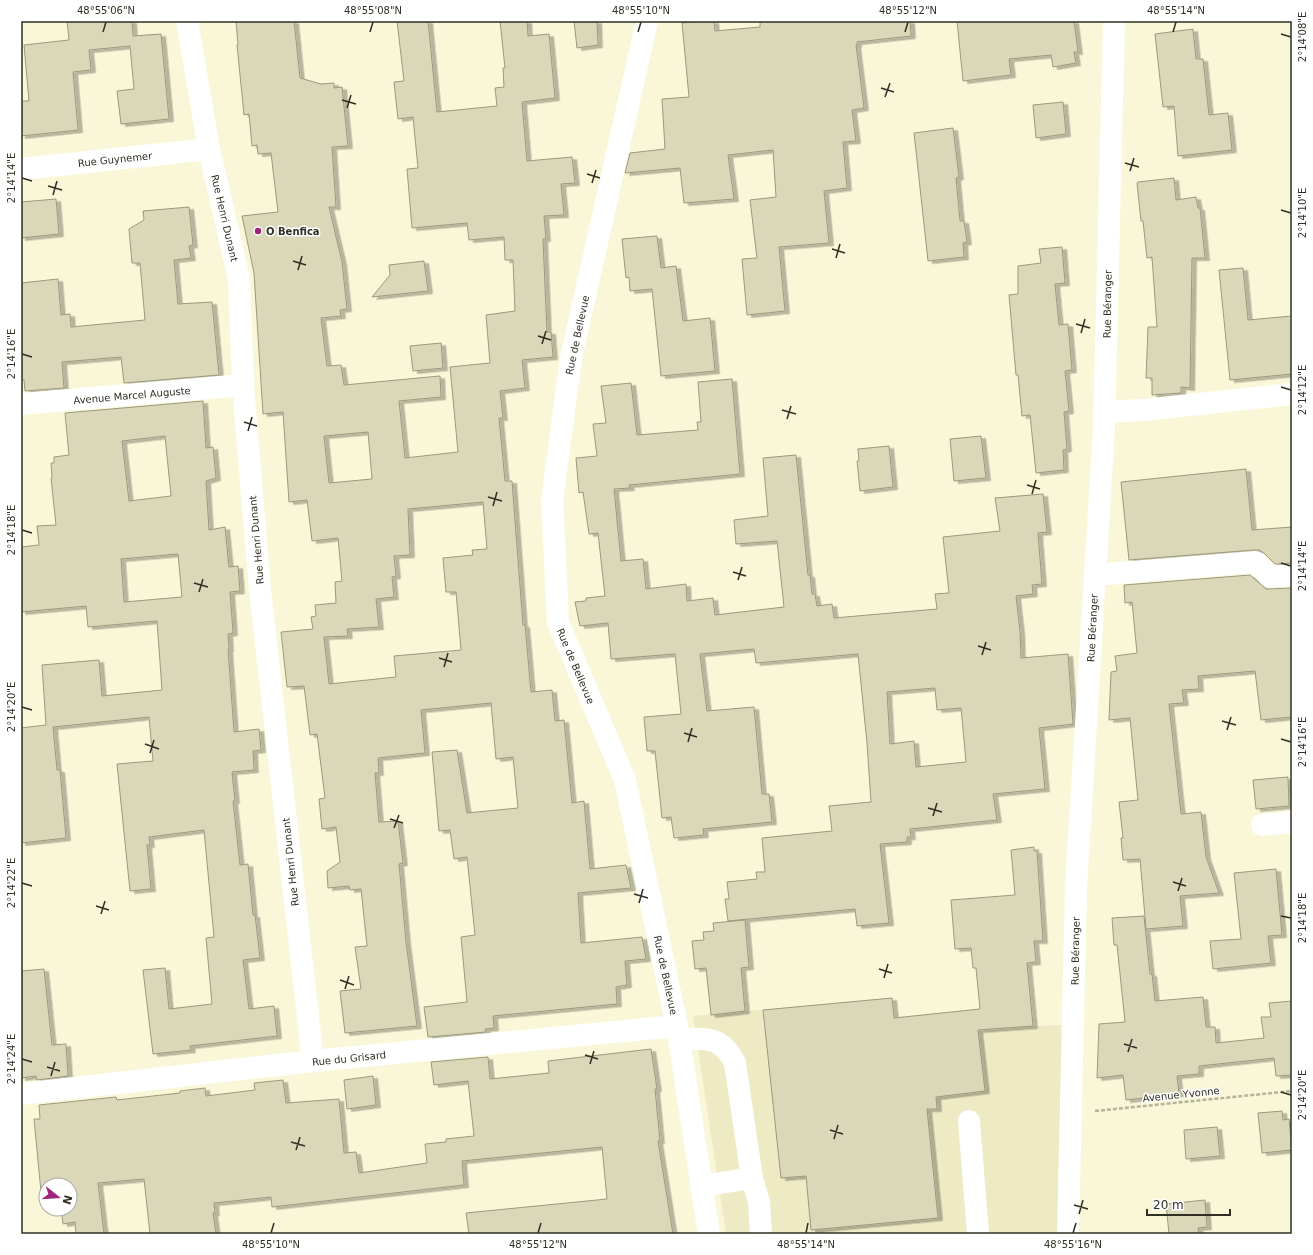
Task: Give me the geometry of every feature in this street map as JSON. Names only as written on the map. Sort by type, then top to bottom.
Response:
[{"type":"street","name":"Rue Henri Dunant","points":[[187,21],[209,149],[239,279],[244,386],[260,590],[313,1061]]},
{"type":"street","name":"Rue de Bellevue","points":[[647,21],[570,358],[552,501],[558,622],[625,780],[678,1032],[709,1234]]},
{"type":"street","name":"Rue Béranger","points":[[1068,1234],[1076,888],[1104,412],[1114,21]]},
{"type":"street","name":"Rue Guynemer","points":[[21,169],[209,149]]},
{"type":"street","name":"Avenue Marcel Auguste","points":[[21,404],[244,386]]},
{"type":"street","points":[[1104,412],[1143,410],[1292,394]]},
{"type":"street","points":[[1095,575],[1255,562],[1270,577],[1292,576]]},
{"type":"street","points":[[1262,825],[1292,822]]},
{"type":"street","name":"Rue du Grisard","points":[[21,1094],[313,1061],[678,1032],[712,1039],[723,1046],[730,1053],[735,1063],[752,1178],[759,1202],[761,1234]]},
{"type":"street","points":[[970,1121],[978,1234]]},
{"type":"street","points":[[701,1186],[752,1178]]},
{"type":"path","name":"Avenue Yvonne","points":[[1071,1113],[1292,1091]]},
{"type":"shaded area","points":[[892,998],[896,1039],[1033,1026],[1065,1025],[1058,1234],[726,1234],[693,1016]]},
{"type":"building","points":[[67,21],[132,21],[133,36],[161,34],[169,119],[121,124],[117,91],[134,89],[130,46],[89,50],[91,70],[73,72],[78,130],[21,136],[21,101],[29,101],[24,45],[69,40]]},
{"type":"building","points":[[236,21],[294,21],[300,78],[321,84],[334,83],[334,88],[342,87],[348,146],[332,147],[336,207],[329,207],[342,262],[347,309],[340,310],[341,316],[321,318],[327,366],[341,365],[344,385],[440,376],[441,397],[399,401],[405,458],[458,452],[450,367],[490,363],[486,315],[515,311],[513,260],[505,260],[504,237],[469,240],[467,223],[412,228],[407,169],[418,168],[413,117],[398,119],[394,82],[404,81],[397,21],[428,21],[437,112],[497,106],[495,88],[504,87],[503,68],[505,68],[500,21],[527,21],[528,36],[549,34],[555,98],[522,102],[527,161],[572,157],[575,183],[561,184],[564,215],[544,216],[546,239],[543,239],[547,332],[551,332],[553,357],[522,360],[525,388],[500,391],[503,418],[499,418],[505,481],[512,481],[523,625],[525,625],[531,692],[552,690],[555,721],[564,720],[572,803],[584,801],[590,869],[626,865],[631,888],[578,893],[581,943],[642,937],[646,959],[625,961],[627,985],[616,987],[617,1004],[493,1016],[494,1028],[485,1029],[486,1032],[428,1037],[424,1007],[467,1002],[461,937],[475,935],[467,857],[454,859],[450,830],[439,831],[432,752],[457,750],[467,813],[518,808],[513,757],[496,759],[491,703],[421,710],[425,753],[378,758],[379,773],[375,773],[379,822],[398,821],[403,863],[399,864],[406,942],[417,1026],[345,1033],[340,991],[361,989],[355,947],[367,946],[361,889],[350,890],[349,886],[328,888],[327,871],[340,862],[336,827],[322,829],[319,799],[325,798],[317,734],[310,735],[304,686],[287,687],[281,632],[313,629],[311,617],[316,616],[315,605],[336,603],[335,582],[342,581],[338,538],[312,541],[307,500],[289,502],[283,412],[263,414],[254,273],[242,216],[278,212],[271,153],[258,154],[257,145],[252,146],[249,114],[244,115]],"holes":[[[368,432],[372,479],[329,483],[324,436]],[[483,502],[487,549],[472,550],[473,555],[443,558],[446,592],[456,592],[461,650],[394,656],[396,677],[329,684],[324,637],[348,636],[347,629],[379,627],[376,599],[394,597],[392,577],[396,576],[394,556],[410,555],[408,509]]]},
{"type":"building","points":[[574,21],[597,21],[598,45],[577,48]]},
{"type":"building","points":[[714,21],[715,31],[760,27],[760,21],[910,21],[911,36],[857,42],[856,45],[864,108],[852,110],[856,141],[843,142],[847,188],[824,191],[829,243],[779,247],[785,311],[747,315],[742,259],[757,258],[750,200],[776,197],[773,150],[728,155],[734,199],[684,203],[680,168],[625,173],[630,153],[665,149],[662,99],[689,97],[682,23]]},
{"type":"building","points":[[957,21],[1074,21],[1078,52],[1074,52],[1076,63],[1053,67],[1051,55],[1009,59],[1011,75],[963,81]]},
{"type":"building","points":[[1193,29],[1196,59],[1203,59],[1209,115],[1228,113],[1232,150],[1178,156],[1174,106],[1163,107],[1155,34]]},
{"type":"building","points":[[1063,102],[1066,134],[1036,138],[1033,105]]},
{"type":"building","points":[[953,128],[959,177],[956,178],[960,221],[964,221],[967,242],[963,243],[964,257],[928,261],[914,133]]},
{"type":"building","points":[[1174,178],[1176,200],[1196,197],[1198,208],[1200,208],[1205,258],[1192,258],[1190,388],[1181,387],[1181,393],[1152,395],[1152,378],[1146,378],[1148,327],[1157,327],[1152,257],[1147,258],[1137,183]]},
{"type":"building","points":[[56,199],[59,234],[21,238],[21,202]]},
{"type":"building","points":[[189,207],[193,245],[189,246],[191,258],[174,260],[178,304],[212,302],[219,375],[124,383],[121,357],[62,362],[64,388],[25,391],[24,380],[21,380],[21,283],[58,279],[61,315],[70,314],[71,327],[145,320],[140,263],[132,263],[129,229],[144,220],[143,211]]},
{"type":"building","points":[[657,236],[661,268],[676,266],[683,321],[710,318],[715,371],[661,376],[652,289],[630,291],[629,277],[626,278],[622,239]]},
{"type":"building","points":[[1062,247],[1065,283],[1055,284],[1059,325],[1068,324],[1072,370],[1065,371],[1069,411],[1064,412],[1067,449],[1063,450],[1064,470],[1036,473],[1030,415],[1022,416],[1018,375],[1016,375],[1009,295],[1018,294],[1018,266],[1041,263],[1039,249]]},
{"type":"building","points":[[424,261],[428,291],[372,297],[390,275],[389,265]]},
{"type":"building","points":[[1243,268],[1248,320],[1292,316],[1292,374],[1230,380],[1219,270]]},
{"type":"building","points":[[441,343],[443,368],[413,371],[410,346]]},
{"type":"building","points":[[732,379],[740,474],[629,485],[630,488],[614,489],[621,561],[643,559],[646,589],[686,584],[687,601],[713,598],[715,615],[784,607],[777,541],[736,544],[734,520],[768,516],[763,458],[796,455],[808,575],[810,575],[812,594],[815,594],[817,606],[832,604],[834,618],[937,609],[935,594],[949,593],[943,537],[1000,531],[995,498],[1043,494],[1047,532],[1038,533],[1042,584],[1032,585],[1033,594],[1016,596],[1021,658],[1068,654],[1073,724],[1039,728],[1045,789],[993,794],[997,820],[910,829],[911,837],[907,837],[907,842],[880,844],[889,923],[857,926],[855,909],[728,921],[725,899],[729,899],[727,882],[757,879],[756,872],[765,872],[762,838],[832,831],[829,806],[871,802],[858,654],[756,663],[754,649],[700,654],[707,711],[754,707],[762,794],[769,794],[772,822],[703,829],[704,835],[674,838],[671,817],[662,818],[655,751],[647,751],[644,717],[681,714],[675,654],[611,659],[608,623],[580,626],[575,602],[586,601],[586,598],[605,596],[598,533],[589,534],[583,492],[579,493],[576,458],[597,456],[593,424],[606,423],[601,386],[631,383],[637,435],[698,430],[697,422],[701,422],[698,382]],"holes":[[[935,688],[937,710],[961,708],[966,762],[916,767],[914,741],[890,744],[887,692]]]},
{"type":"building","points":[[203,401],[206,448],[213,447],[216,478],[206,481],[209,530],[225,527],[229,567],[238,566],[240,591],[230,592],[233,633],[228,634],[234,732],[259,729],[261,750],[253,751],[254,770],[232,772],[235,801],[233,801],[240,865],[248,864],[253,915],[255,915],[260,958],[243,960],[249,1009],[274,1006],[277,1036],[190,1046],[191,1050],[153,1054],[143,970],[165,968],[169,1009],[212,1004],[206,938],[214,937],[204,830],[149,837],[150,845],[147,845],[151,889],[130,891],[117,764],[153,761],[149,717],[53,727],[57,770],[60,770],[66,838],[21,843],[21,728],[46,725],[42,665],[99,660],[102,696],[162,690],[157,621],[88,627],[86,606],[21,612],[21,547],[39,545],[37,526],[56,525],[51,478],[51,463],[54,463],[54,457],[69,455],[65,413]],"holes":[[[165,436],[171,496],[129,501],[122,441]],[[178,554],[182,597],[124,602],[121,559]]]},
{"type":"building","points":[[981,436],[986,478],[954,481],[950,439]]},
{"type":"building","points":[[889,446],[893,487],[860,491],[857,461],[859,461],[858,449]]},
{"type":"building","points":[[1246,469],[1252,530],[1292,527],[1292,563],[1275,564],[1259,550],[1129,560],[1121,482]]},
{"type":"building","points":[[1250,575],[1266,589],[1292,588],[1292,717],[1261,720],[1255,671],[1198,676],[1199,689],[1182,690],[1184,703],[1169,704],[1181,814],[1201,812],[1206,857],[1219,893],[1180,896],[1183,926],[1146,929],[1140,859],[1123,860],[1121,838],[1123,838],[1119,802],[1138,800],[1130,718],[1109,720],[1111,672],[1117,671],[1115,656],[1137,653],[1132,602],[1125,603],[1124,585]]},
{"type":"building","points":[[1288,777],[1289,806],[1256,809],[1253,780]]},
{"type":"building","points":[[1034,847],[1034,851],[1037,851],[1043,941],[1034,941],[1036,962],[1027,963],[1033,1026],[978,1030],[985,1091],[936,1097],[937,1109],[927,1109],[938,1218],[811,1230],[806,1176],[781,1178],[763,1010],[892,998],[894,1018],[980,1009],[976,968],[973,968],[971,948],[955,949],[951,900],[1015,895],[1011,850]]},
{"type":"building","points":[[1276,869],[1282,935],[1268,936],[1271,963],[1213,969],[1210,941],[1241,939],[1234,873]]},
{"type":"building","points":[[1144,916],[1150,974],[1152,974],[1155,1001],[1203,997],[1206,1027],[1215,1027],[1216,1043],[1264,1038],[1261,1017],[1271,1017],[1269,1003],[1292,1001],[1292,1075],[1276,1076],[1274,1058],[1199,1066],[1199,1074],[1177,1076],[1179,1094],[1126,1100],[1123,1075],[1097,1078],[1099,1024],[1125,1022],[1117,945],[1114,945],[1112,918]]},
{"type":"building","points":[[745,920],[749,967],[741,968],[745,1011],[711,1015],[706,968],[695,969],[692,941],[704,940],[703,932],[714,931],[713,923]]},
{"type":"building","points":[[44,969],[52,1045],[66,1044],[68,1076],[37,1080],[36,1076],[21,1078],[21,971]]},
{"type":"building","points":[[651,1049],[657,1089],[655,1089],[660,1141],[658,1141],[673,1234],[469,1234],[466,1213],[607,1199],[602,1147],[462,1161],[464,1185],[272,1207],[271,1197],[214,1203],[215,1213],[213,1213],[216,1234],[150,1234],[144,1179],[98,1183],[104,1234],[76,1234],[75,1222],[63,1224],[62,1217],[78,1217],[78,1177],[40,1177],[34,1119],[40,1119],[39,1105],[116,1097],[117,1100],[180,1093],[180,1091],[205,1088],[206,1096],[255,1090],[254,1083],[283,1080],[286,1103],[339,1099],[344,1153],[356,1152],[359,1173],[427,1163],[425,1144],[446,1142],[446,1139],[474,1136],[468,1081],[434,1085],[431,1062],[488,1057],[490,1079],[549,1073],[548,1061]]},
{"type":"building","points":[[373,1076],[376,1105],[347,1109],[344,1080]]},
{"type":"building","points":[[1282,1111],[1283,1120],[1289,1119],[1292,1150],[1262,1153],[1258,1113]]},
{"type":"building","points":[[1217,1127],[1220,1156],[1186,1159],[1184,1130]]},
{"type":"building","points":[[1205,1200],[1207,1227],[1198,1228],[1199,1234],[1169,1234],[1166,1204]]},
{"type":"place","name":"O Benfica","points":[[258,231]]}]
